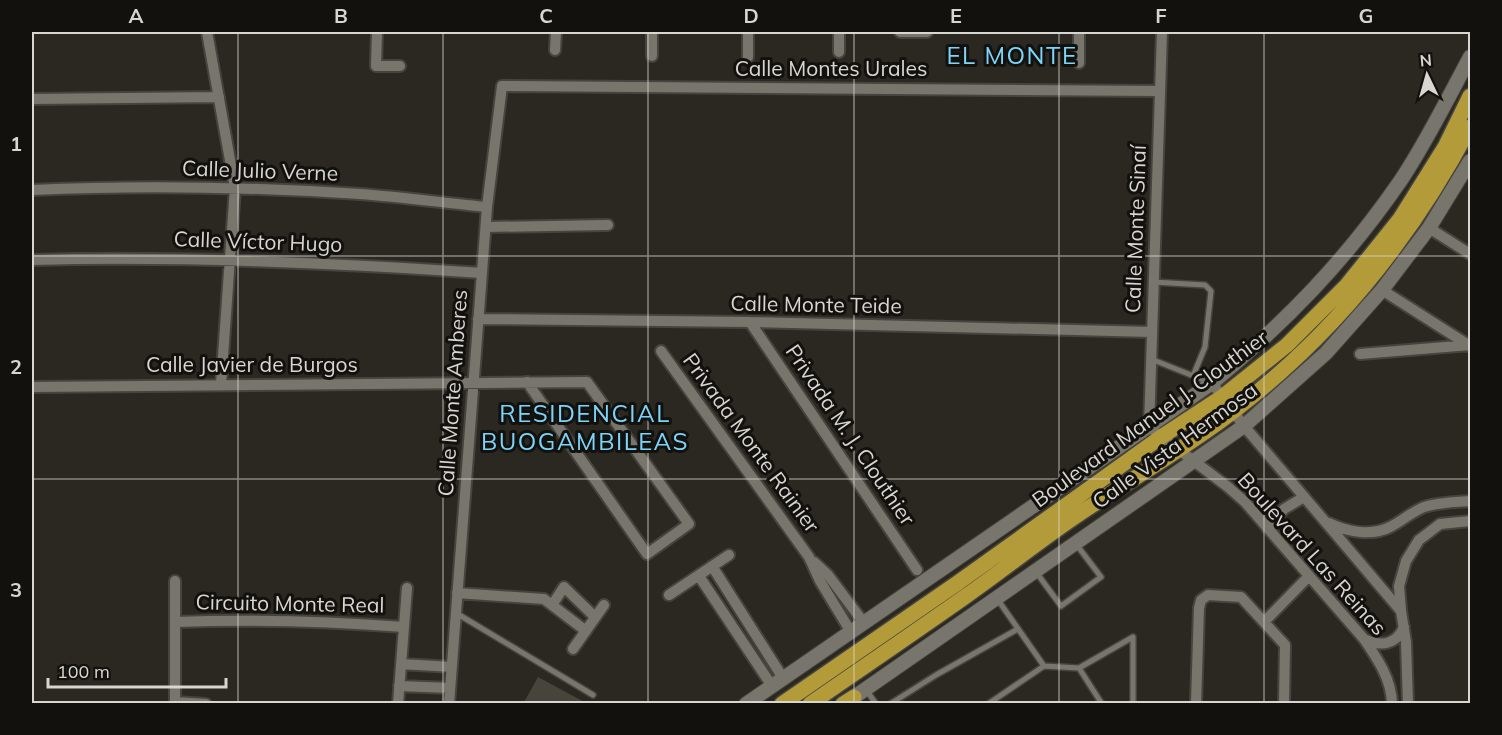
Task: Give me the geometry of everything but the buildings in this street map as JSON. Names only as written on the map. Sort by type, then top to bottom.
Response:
[{"type":"main road","name":"Boulevard Manuel J. Clouthier","points":[[782,704],[959,582],[1161,437],[1222,397],[1287,345],[1347,285],[1400,219],[1445,147],[1468,101]]},
{"type":"main road","name":"Boulevard Manuel J. Clouthier","points":[[810,704],[966,596],[1076,516],[1233,412],[1275,378],[1315,341],[1368,283],[1416,220],[1470,127]]},
{"type":"street","points":[[207,32],[235,188],[221,384]]},
{"type":"street","points":[[377,32],[376,66],[400,66]]},
{"type":"street","points":[[555,50],[556,32]]},
{"type":"street","points":[[652,32],[652,56]]},
{"type":"street","points":[[748,32],[748,57]]},
{"type":"street","points":[[839,32],[839,52]]},
{"type":"street","points":[[900,32],[927,32]]},
{"type":"street","points":[[1079,32],[1079,63]]},
{"type":"street","name":"Calle Monte Sinaí","points":[[1149,427],[1162,32]]},
{"type":"street","points":[[746,704],[1212,383],[1287,318],[1334,268],[1370,224],[1402,178],[1470,57]]},
{"type":"street","name":"Calle Montes Urales","points":[[502,86],[1160,91]]},
{"type":"street","name":"Calle Monte Amberes","points":[[449,704],[487,207],[502,86]]},
{"type":"street","points":[[32,99],[219,97]]},
{"type":"street","points":[[1449,97],[1468,101]]},
{"type":"street","name":"Calle Vista Hermosa","points":[[852,698],[1244,426],[1326,353],[1382,290],[1429,228],[1470,161]]},
{"type":"street","name":"Calle Julio Verne","points":[[32,190],[98,187],[235,188],[361,195],[487,207]]},
{"type":"street","points":[[486,227],[608,225]]},
{"type":"street","points":[[1429,228],[1470,254]]},
{"type":"street","name":"Calle Víctor Hugo","points":[[32,260],[230,260],[356,264],[482,273]]},
{"type":"street","points":[[1382,290],[1470,345]]},
{"type":"street","name":"Calle Monte Teide","points":[[478,319],[750,322],[1152,332]]},
{"type":"street","name":"Privada M. J. Clouthier","points":[[750,322],[917,570]]},
{"type":"street","points":[[1360,354],[1470,345]]},
{"type":"street","name":"Privada Monte Rainier","points":[[661,351],[809,557],[828,575],[864,623]]},
{"type":"street","name":"Calle Javier de Burgos","points":[[32,387],[221,384],[474,383],[527,382],[587,382],[689,524],[647,554],[527,382]]},
{"type":"street","name":"Boulevard Las Reinas","points":[[1212,383],[1244,426],[1401,611]]},
{"type":"street","name":"Boulevard Las Reinas","points":[[1149,427],[1236,495],[1268,528],[1377,657],[1386,677],[1392,704]]},
{"type":"street","points":[[1268,528],[1284,509],[1304,497]]},
{"type":"street","name":"Boulevard Las Reinas","points":[[1325,521],[1346,531],[1368,532],[1391,527],[1408,515],[1426,507],[1470,501]]},
{"type":"street","name":"Boulevard Las Reinas","points":[[1408,704],[1407,658],[1399,586],[1403,569],[1419,540],[1440,524],[1470,521]]},
{"type":"street","points":[[669,596],[729,555]]},
{"type":"street","name":"Privada Monte Rainier","points":[[809,557],[820,581],[851,632]]},
{"type":"street","points":[[712,567],[777,682]]},
{"type":"street","points":[[699,576],[777,682]]},
{"type":"street","points":[[1264,622],[1309,576]]},
{"type":"street","name":"Circuito Monte Real","points":[[175,581],[175,702],[206,704]]},
{"type":"street","points":[[552,604],[564,587],[595,617]]},
{"type":"street","name":"Circuito Monte Real","points":[[398,704],[407,588]]},
{"type":"street","points":[[458,592],[544,599],[586,631]]},
{"type":"street","points":[[1196,704],[1199,608],[1201,600],[1208,595],[1241,597],[1285,645],[1284,704]]},
{"type":"street","points":[[573,649],[604,604]]},
{"type":"street","name":"Circuito Monte Real","points":[[175,622],[284,620],[404,627]]},
{"type":"street","points":[[1364,639],[1375,644],[1387,644],[1401,634],[1404,627]]},
{"type":"street","points":[[401,664],[452,668]]},
{"type":"street","points":[[399,686],[450,688]]},
{"type":"lane","points":[[1153,282],[1205,285],[1211,291],[1205,347],[1193,376]]},
{"type":"lane","points":[[1151,358],[1212,383]]},
{"type":"lane","points":[[1036,572],[1061,606],[1101,577],[1076,544]]},
{"type":"lane","points":[[997,599],[1044,666]]},
{"type":"lane","points":[[456,613],[593,696]]},
{"type":"lane","points":[[890,704],[1018,629]]},
{"type":"lane","points":[[988,704],[1044,666],[1078,668],[1133,637],[1133,704]]},
{"type":"lane","points":[[1078,668],[1102,704]]},
{"type":"lane","points":[[852,698],[876,704]]},
{"type":"district","name":"EL MONTE","points":[[1012,56]]},
{"type":"district","name":"RESIDENCIAL BUOGAMBILEAS","points":[[585,428]]}]
